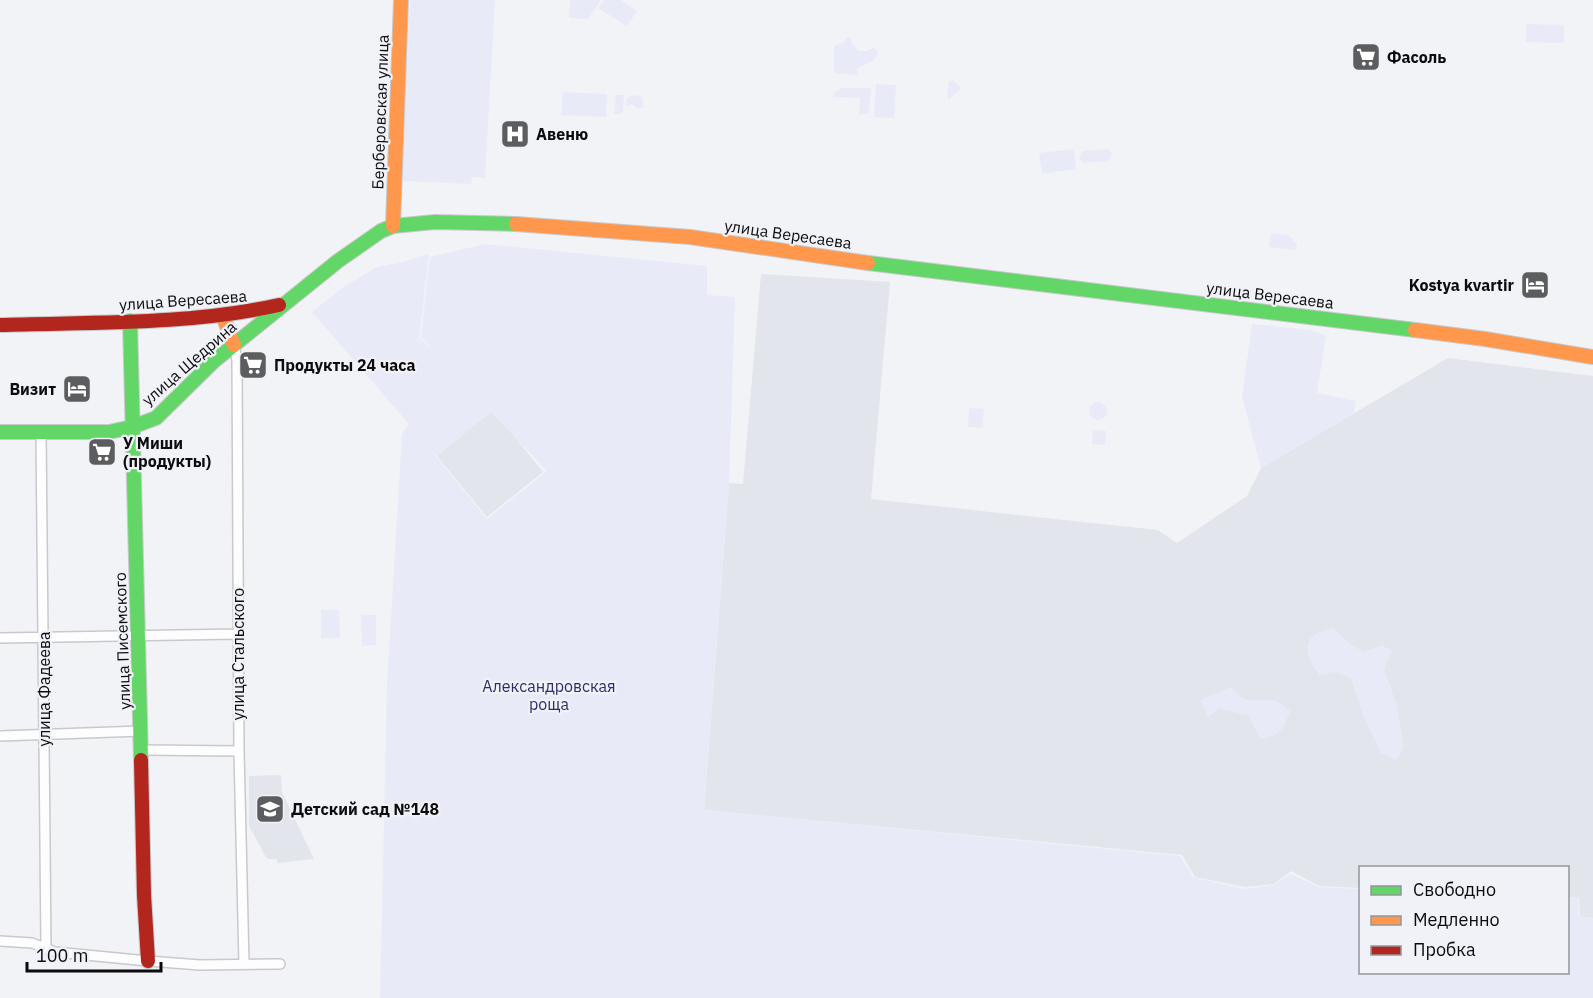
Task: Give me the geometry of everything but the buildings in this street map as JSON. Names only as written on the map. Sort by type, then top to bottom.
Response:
[{"type":"main road","name":"Берберовская улица","points":[[393,226],[401,0]]},
{"type":"main road","name":"улица Вересаева","points":[[0,325],[223,316],[263,310],[284,304],[338,261],[381,231],[393,226],[435,222],[526,224],[690,237],[915,269],[1458,335],[1593,357]]},
{"type":"main road","name":"улица Щедрина","points":[[0,432],[109,432],[156,418],[214,361],[284,304]]},
{"type":"main road","points":[[223,316],[234,345]]},
{"type":"main road","name":"улица Писемского","points":[[130,321],[144,895],[148,961]]},
{"type":"street","name":"улица Стальского","points":[[234,345],[237,360],[239,750],[244,964]]},
{"type":"street","name":"улица Фадеева","points":[[41,432],[46,947]]},
{"type":"street","points":[[0,638],[238,634]]},
{"type":"street","points":[[0,736],[141,732]]},
{"type":"street","points":[[142,750],[239,750]]},
{"type":"street","points":[[0,941],[32,943],[55,952],[148,961],[200,965],[280,964]]},
{"type":"shaded area","points":[[761,274],[890,282],[871,499],[1158,530],[1177,543],[1247,496],[1261,468],[1448,358],[1593,376],[1593,918],[1580,917],[1579,898],[1569,897],[1569,866],[1359,866],[1359,888],[1319,886],[1291,871],[1274,884],[1245,887],[1195,877],[1182,855],[704,810],[729,483],[743,484]]},
{"type":"shaded area","points":[[493,410],[543,472],[487,517],[437,456]]},
{"type":"shaded area","name":"Детский сад №148","points":[[281,775],[282,792],[314,859],[277,863],[277,859],[267,859],[249,826],[249,776]]},
{"type":"green space","points":[[410,0],[495,0],[485,178],[472,177],[471,184],[401,181]]},
{"type":"green space","points":[[570,0],[601,0],[588,19],[569,18]]},
{"type":"green space","points":[[604,0],[621,0],[637,11],[627,26],[598,8]]},
{"type":"green space","points":[[1526,24],[1564,25],[1564,43],[1526,42]]},
{"type":"green space","points":[[847,37],[850,37],[858,51],[873,48],[879,52],[874,60],[857,69],[858,75],[834,73],[834,46],[843,43]]},
{"type":"green space","points":[[953,80],[960,90],[949,99],[947,96],[949,82]]},
{"type":"green space","points":[[876,84],[896,85],[894,118],[874,117]]},
{"type":"green space","points":[[842,88],[871,88],[869,113],[859,115],[860,98],[833,97],[836,91]]},
{"type":"green space","points":[[563,92],[607,94],[606,117],[561,115]]},
{"type":"green space","points":[[616,95],[624,95],[623,112],[620,114],[614,114]]},
{"type":"green space","points":[[631,95],[641,96],[643,108],[637,108],[632,104],[626,107],[626,100]]},
{"type":"green space","points":[[1074,149],[1076,169],[1042,174],[1039,153]]},
{"type":"green space","points":[[1108,149],[1112,154],[1109,161],[1083,163],[1079,158],[1082,151]]},
{"type":"green space","points":[[1271,233],[1288,235],[1297,244],[1296,250],[1269,247]]},
{"type":"green space","name":"Александровская роща","points":[[485,244],[707,266],[707,295],[735,297],[729,483],[704,810],[1180,856],[1193,877],[1245,889],[1274,885],[1290,874],[1319,887],[1359,889],[1359,974],[1569,974],[1569,897],[1578,898],[1579,917],[1593,918],[1593,998],[380,998],[387,685],[402,435],[409,424],[312,312],[342,288],[377,267],[429,254],[419,338],[433,351],[421,337],[430,257]],"holes":[[[491,412],[547,471],[487,519],[425,443],[437,456]]]},
{"type":"green space","points":[[1252,324],[1310,330],[1326,336],[1317,393],[1356,401],[1353,414],[1261,468],[1242,397]]},
{"type":"green space","points":[[1098,402],[1104,405],[1107,411],[1104,417],[1098,420],[1092,417],[1089,411],[1092,405]]},
{"type":"green space","points":[[969,408],[984,409],[982,428],[968,427]]},
{"type":"green space","points":[[1093,430],[1106,431],[1105,445],[1092,444]]},
{"type":"green space","points":[[321,610],[339,610],[340,638],[321,638]]},
{"type":"green space","points":[[361,615],[376,615],[376,645],[362,646]]},
{"type":"green space","points":[[1333,629],[1364,652],[1382,645],[1392,651],[1384,669],[1396,703],[1404,748],[1396,760],[1381,753],[1363,715],[1351,678],[1337,672],[1320,675],[1310,659],[1308,647],[1312,637]]},
{"type":"green space","points":[[1231,687],[1245,700],[1276,700],[1290,711],[1280,731],[1273,736],[1260,739],[1248,715],[1219,709],[1208,717],[1200,700]]},
{"type":"traffic: fast","points":[[0,432],[109,432],[156,418],[214,361],[338,261],[381,231],[393,226],[435,222],[516,224]]},
{"type":"traffic: fast","points":[[868,263],[1415,330]]},
{"type":"traffic: fast","points":[[130,321],[141,760]]},
{"type":"traffic: slow","points":[[393,226],[401,0]]},
{"type":"traffic: slow","points":[[516,224],[690,237],[868,263]]},
{"type":"traffic: slow","points":[[223,316],[234,345]]},
{"type":"traffic: slow","points":[[1415,330],[1593,357]]},
{"type":"traffic: jam","points":[[0,325],[175,319],[279,305]]},
{"type":"traffic: jam","points":[[141,760],[148,961]]},
{"type":"place","name":"Фасоль","points":[[1366,57]]},
{"type":"place","name":"Авеню","points":[[515,134]]},
{"type":"place","name":"Kostya kvartir","points":[[1535,285]]},
{"type":"place","name":"Продукты 24 часа","points":[[253,365]]},
{"type":"place","name":"Визит","points":[[77,389]]},
{"type":"place","name":"У Миши (продукты)","points":[[102,452]]},
{"type":"place","name":"Детский сад №148","points":[[270,809]]}]
